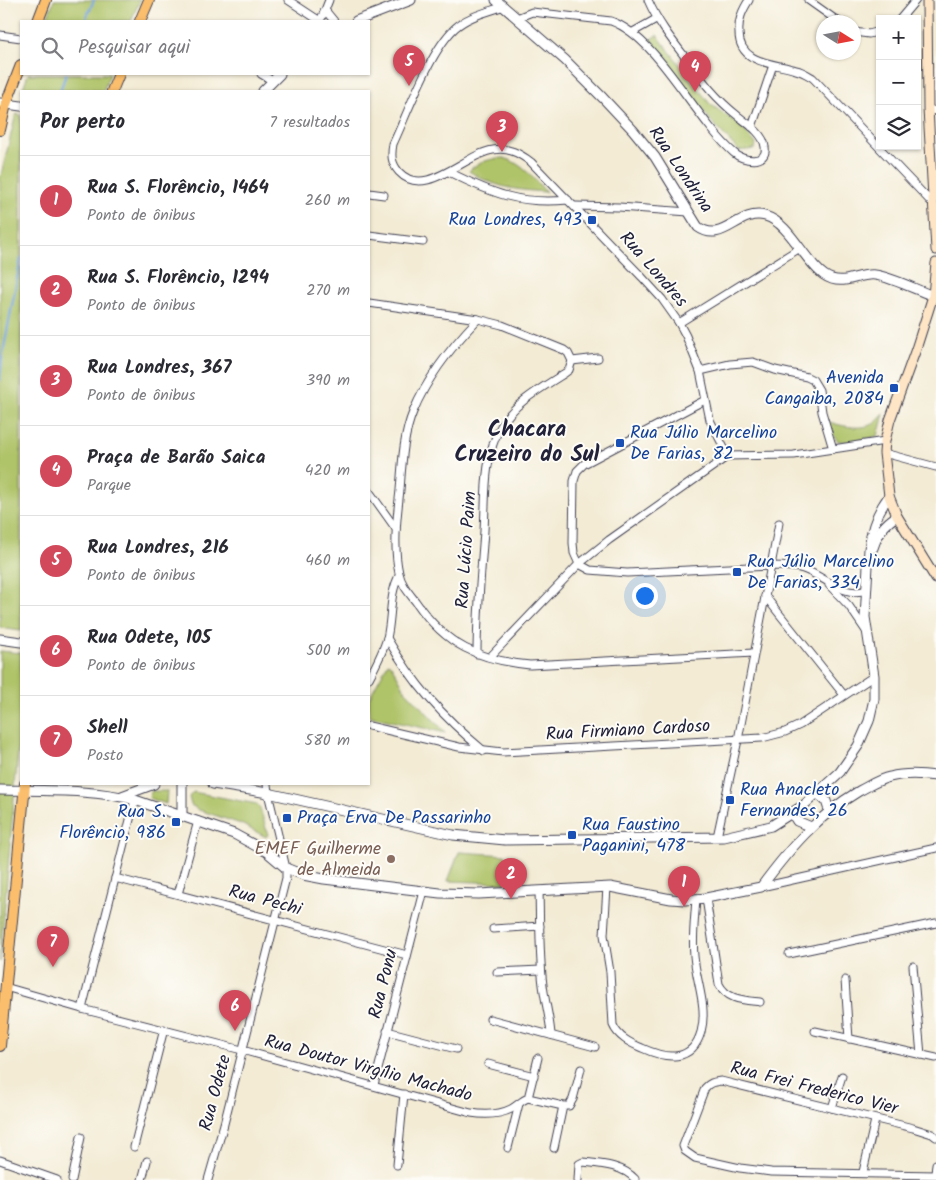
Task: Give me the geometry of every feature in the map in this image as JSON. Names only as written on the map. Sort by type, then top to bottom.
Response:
[{"type":"main road","points":[[38,20],[46,0]]},
{"type":"main road","points":[[140,20],[150,0]]},
{"type":"main road","points":[[927,0],[932,110],[932,202],[936,250]]},
{"type":"main road","points":[[0,130],[3,104],[20,67]]},
{"type":"main road","points":[[112,90],[119,75]]},
{"type":"main road","points":[[936,263],[933,296],[884,440],[890,496],[897,516],[936,579]]},
{"type":"main road","points":[[0,1046],[25,787]]},
{"type":"street","points":[[288,0],[318,20]]},
{"type":"street","points":[[320,20],[329,0]]},
{"type":"street","points":[[359,20],[411,0]]},
{"type":"street","name":"Rua Londrina","points":[[496,0],[584,79],[633,130],[655,157],[698,226],[704,231],[711,233],[720,231],[744,218],[754,215],[763,216],[772,219],[780,225],[816,269],[826,276],[836,280],[848,281],[875,274],[933,296]]},
{"type":"street","points":[[517,18],[532,12],[592,18],[611,21],[621,25],[633,32],[663,66],[715,135],[736,156],[748,160],[760,157],[766,148],[760,136],[752,127],[714,96],[656,19],[648,0]]},
{"type":"street","points":[[749,0],[739,21],[738,36],[744,50],[759,61],[796,70],[813,78],[932,202]]},
{"type":"street","points":[[808,0],[829,15]]},
{"type":"street","points":[[903,15],[916,0]]},
{"type":"street","name":"Rua Londres","points":[[504,6],[464,22],[444,42],[428,67],[393,144],[391,155],[394,166],[404,177],[415,181],[429,180],[449,172],[476,156],[492,150],[506,149],[519,153],[531,162],[642,277],[662,299],[679,323],[700,371],[710,420],[728,456]]},
{"type":"street","points":[[325,10],[333,20]]},
{"type":"street","points":[[633,32],[656,19]]},
{"type":"street","points":[[861,33],[869,34],[876,32]]},
{"type":"street","points":[[0,35],[20,38]]},
{"type":"street","points":[[752,127],[773,65]]},
{"type":"street","points":[[263,75],[273,81]]},
{"type":"street","points":[[264,90],[279,75]]},
{"type":"street","points":[[3,104],[20,106]]},
{"type":"street","points":[[449,172],[477,186],[506,197],[568,200]]},
{"type":"street","points":[[370,193],[384,196]]},
{"type":"street","points":[[575,206],[689,212]]},
{"type":"street","points":[[370,235],[423,242]]},
{"type":"street","points":[[679,323],[800,248]]},
{"type":"street","points":[[370,303],[478,319],[502,325],[564,350],[572,361],[598,358]]},
{"type":"street","points":[[478,319],[447,356],[424,390],[411,416],[406,433],[396,529],[399,576],[420,609],[434,626],[451,641],[476,654],[503,662],[530,665],[754,653]]},
{"type":"street","name":"Rua Lúcio Paim","points":[[476,654],[486,491],[491,450],[501,426],[516,407],[569,370],[572,361]]},
{"type":"street","points":[[700,371],[730,364],[753,362],[775,370],[808,377],[813,380],[819,390],[822,412],[833,449]]},
{"type":"street","points":[[705,400],[584,464],[577,471],[574,481],[573,542],[574,553],[579,564],[590,570],[627,574],[771,566],[791,567],[802,569],[845,590],[859,592],[866,590]]},
{"type":"street","points":[[490,657],[579,564],[609,540],[728,456],[794,455],[884,440]]},
{"type":"street","points":[[884,453],[936,467]]},
{"type":"street","points":[[370,492],[396,529]]},
{"type":"street","points":[[224,785],[268,789],[453,836],[473,838],[505,840],[717,837],[771,826],[818,794],[848,763],[869,721],[874,699],[874,676],[865,617],[870,544],[873,528],[881,507],[890,496]]},
{"type":"street","points":[[870,558],[880,531],[887,522],[897,516]]},
{"type":"street","points":[[717,837],[738,740],[779,523]]},
{"type":"street","points":[[370,676],[387,638],[395,584],[399,576]]},
{"type":"street","points":[[821,578],[849,606],[867,633]]},
{"type":"street","points":[[765,596],[844,695]]},
{"type":"street","points":[[387,638],[403,666],[421,690],[440,712],[484,751]]},
{"type":"street","points":[[0,639],[20,642]]},
{"type":"street","name":"Rua Firmiano Cardoso","points":[[370,726],[484,751],[528,752],[762,738],[785,732],[812,718],[874,676]]},
{"type":"street","points":[[762,887],[786,854],[829,810],[874,783],[889,777],[903,775],[936,776]]},
{"type":"street","points":[[122,796],[151,785]]},
{"type":"street","points":[[182,785],[182,816]]},
{"type":"street","points":[[0,790],[25,787],[122,796],[250,841],[286,868],[303,875],[424,891],[480,894],[607,887],[671,899],[701,898],[762,887],[936,848]]},
{"type":"street","points":[[268,789],[286,868]]},
{"type":"street","points":[[818,794],[826,801],[829,810]]},
{"type":"street","points":[[82,1009],[135,800]]},
{"type":"street","points":[[792,813],[797,821],[811,827]]},
{"type":"street","points":[[178,894],[198,822]]},
{"type":"street","name":"Rua Odete","points":[[208,1180],[284,889],[286,868]]},
{"type":"street","name":"Rua Pechi","points":[[115,878],[407,955]]},
{"type":"street","points":[[607,887],[604,934],[610,972],[613,1025],[616,1032],[636,1045],[648,1051],[669,1057],[686,1053],[693,1048],[703,1023],[702,1004],[694,955],[701,898]]},
{"type":"street","name":"Rua Ponu","points":[[374,1085],[424,891]]},
{"type":"street","points":[[539,891],[541,970],[544,996],[550,1016],[551,1035]]},
{"type":"street","points":[[701,898],[722,991],[728,996],[737,999],[760,1002]]},
{"type":"street","points":[[789,954],[936,923]]},
{"type":"street","points":[[493,929],[540,926]]},
{"type":"street","points":[[913,966],[921,1055]]},
{"type":"street","points":[[497,972],[541,970]]},
{"type":"street","points":[[845,980],[849,1039]]},
{"type":"street","name":"Rua Doutor Virgílio Machado","points":[[5,987],[374,1085],[471,1113],[501,1113],[528,1098]]},
{"type":"street","points":[[490,1019],[596,1047]]},
{"type":"street","points":[[134,1146],[164,1029]]},
{"type":"street","points":[[815,1031],[936,1058]]},
{"type":"street","points":[[388,1032],[456,1049]]},
{"type":"street","points":[[538,1058],[528,1098],[569,1106],[573,1099],[581,1069]]},
{"type":"street","points":[[488,1064],[534,1076]]},
{"type":"street","points":[[832,1108],[842,1076]]},
{"type":"street","name":"Rua Frei Frederico Vier","points":[[863,1172],[771,1172],[740,1168],[695,1158],[685,1151],[684,1141],[705,1088],[709,1084],[721,1081],[913,1128],[932,1134],[936,1138]]},
{"type":"street","points":[[396,1165],[404,1094]]},
{"type":"street","points":[[508,1148],[519,1104]]},
{"type":"street","points":[[554,1148],[563,1106]]},
{"type":"street","points":[[876,1120],[863,1172],[935,1174],[936,1164]]},
{"type":"street","points":[[72,1180],[81,1137]]},
{"type":"street","points":[[0,1160],[57,1180]]},
{"type":"street","points":[[142,1180],[147,1162]]},
{"type":"street","points":[[578,1180],[579,1164],[583,1162],[620,1169],[628,1172],[635,1180]]},
{"type":"street","points":[[627,1180],[630,1178],[635,1180]]},
{"type":"green space","points":[[54,0],[140,0],[131,20],[46,20]]},
{"type":"green space","points":[[657,35],[710,104],[740,125],[756,144],[755,149],[739,151],[711,121],[668,63],[650,43],[652,38]]},
{"type":"green space","points":[[28,75],[110,75],[103,90],[22,90]]},
{"type":"green space","points":[[16,114],[20,115],[20,631],[0,628],[0,179]]},
{"type":"green space","points":[[504,158],[522,168],[546,192],[497,185],[469,171],[485,161]]},
{"type":"green space","points":[[884,414],[878,436],[852,442],[838,441],[827,421],[844,426],[864,427],[875,423]]},
{"type":"green space","points":[[0,651],[20,653],[20,729],[0,962]]},
{"type":"green space","points":[[388,663],[392,666],[405,690],[446,733],[370,716],[370,696]]},
{"type":"green space","points":[[151,791],[167,791],[166,804],[149,798]]},
{"type":"green space","name":"Praça Erva De Passarinho","points":[[193,792],[257,804],[268,835],[266,837],[241,824],[199,810],[191,805],[189,797]]},
{"type":"green space","points":[[459,852],[506,855],[506,883],[448,881]]},
{"type":"waterway","points":[[85,20],[94,0]]},
{"type":"waterway","points":[[60,90],[66,75]]},
{"type":"waterway","points":[[0,379],[2,358],[20,263]]},
{"type":"place","name":"Rua Londres, 216","points":[[409,86]]},
{"type":"place","name":"Praça de Barão Saica","points":[[695,92]]},
{"type":"place","name":"Rua Londres, 367","points":[[502,152]]},
{"type":"place","name":"Rua Londres, 493","points":[[592,220]]},
{"type":"place","name":"Avenida Cangaiba, 2084","points":[[894,388]]},
{"type":"place","name":"Rua Júlio Marcelino De Farias, 82","points":[[620,443]]},
{"type":"place","name":"Rua Júlio Marcelino De Farias, 334","points":[[737,572]]},
{"type":"place","name":"Rua Anacleto Fernandes, 26","points":[[730,800]]},
{"type":"place","name":"Praça Erva De Passarinho","points":[[287,818]]},
{"type":"place","name":"Rua S. Florêncio, 986","points":[[176,822]]},
{"type":"place","name":"Rua Faustino Paganini, 478","points":[[572,835]]},
{"type":"place","name":"EMEF Guilherme de Almeida","points":[[391,859]]},
{"type":"place","name":"Rua S. Florêncio, 1294","points":[[511,899]]},
{"type":"place","name":"Rua S. Florêncio, 1464","points":[[684,907]]},
{"type":"place","name":"Shell","points":[[53,967]]},
{"type":"place","name":"Rua Odete, 105","points":[[235,1031]]},
{"type":"district","name":"Chacara Cruzeiro do Sul","points":[[527,442]]}]
